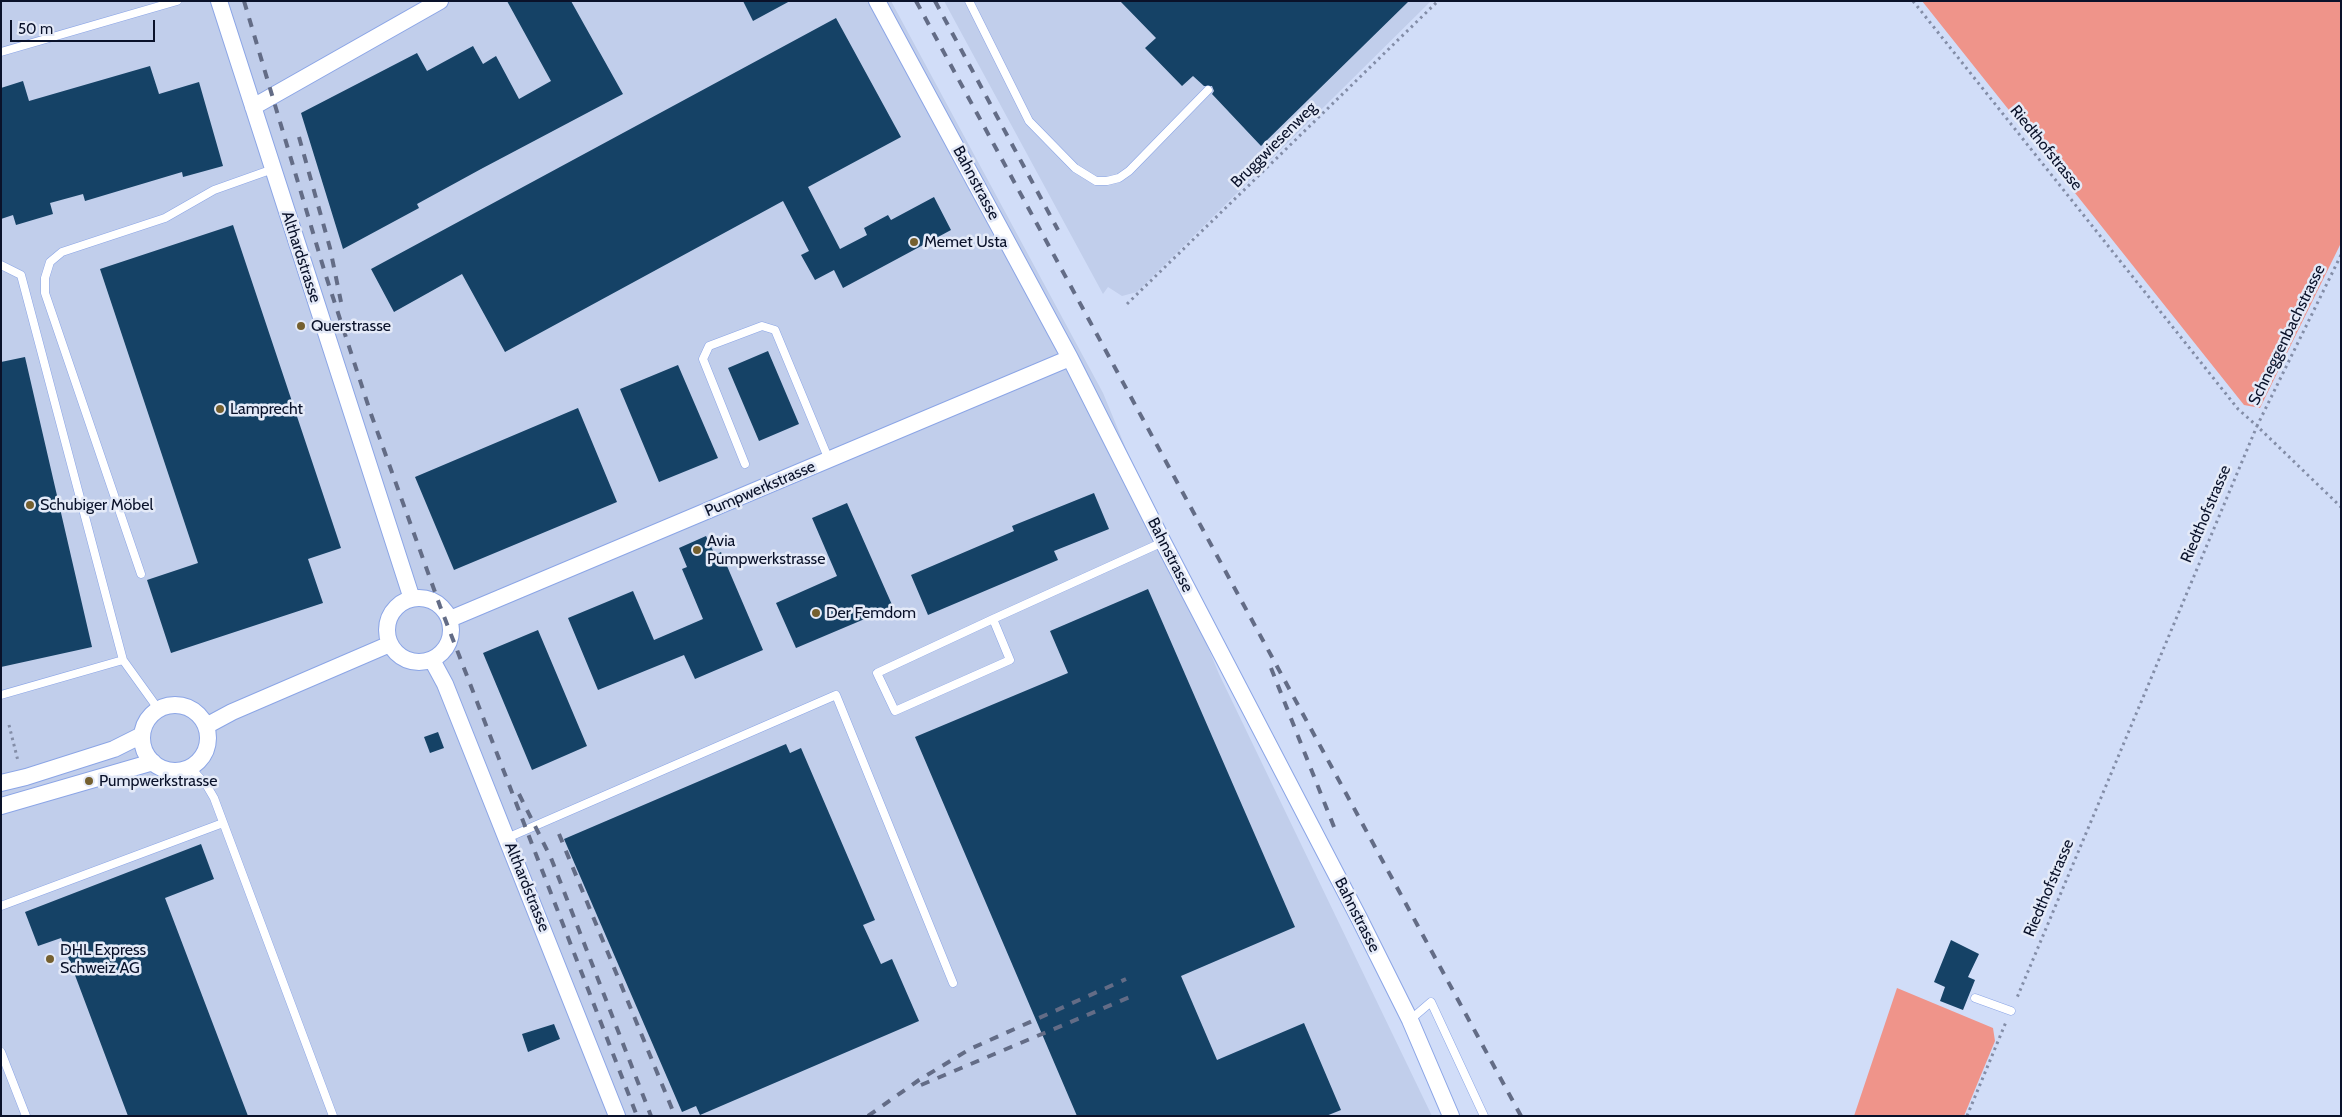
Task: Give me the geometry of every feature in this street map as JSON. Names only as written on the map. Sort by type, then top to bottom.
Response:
[{"type":"street","name":"Althardstrasse","points":[[219,1],[412,599]]},
{"type":"street","points":[[254,107],[440,1]]},
{"type":"street","name":"Bahnstrasse","points":[[877,1],[1070,358],[1410,1020],[1451,1116]]},
{"type":"street","name":"Pumpwerkstrasse","points":[[450,619],[1070,358]]},
{"type":"street","points":[[412,599],[432,600],[446,612],[450,619],[449,642],[439,655],[432,660],[412,662],[403,658],[390,644],[387,625],[390,616],[403,602],[412,599]]},
{"type":"street","points":[[206,726],[232,712],[390,644]]},
{"type":"street","name":"Althardstrasse","points":[[432,660],[445,684],[617,1116]]},
{"type":"street","points":[[169,706],[186,708],[200,716],[206,726],[208,738],[206,750],[200,760],[190,767],[171,771],[153,762],[144,750],[142,735],[147,720],[159,710],[169,706]]},
{"type":"street","points":[[1,782],[26,777],[114,749],[142,735]]},
{"type":"street","points":[[1,806],[153,762]]},
{"type":"lane","points":[[1,52],[177,1]]},
{"type":"lane","points":[[969,1],[1029,121],[1074,168],[1096,181],[1107,182],[1119,178],[1129,171],[1208,90]]},
{"type":"lane","points":[[141,574],[45,293],[45,278],[50,262],[62,252],[165,218],[214,190],[273,169]]},
{"type":"lane","points":[[1,265],[21,275],[123,660],[159,710]]},
{"type":"lane","points":[[745,464],[703,359],[709,346],[762,326],[775,330],[829,460]]},
{"type":"lane","points":[[993,619],[1010,660],[895,711],[877,673],[993,619],[1163,542]]},
{"type":"lane","points":[[1,695],[123,660]]},
{"type":"lane","points":[[506,838],[836,695],[953,983]]},
{"type":"lane","points":[[190,767],[207,786],[223,823],[333,1116]]},
{"type":"lane","points":[[1,906],[223,823]]},
{"type":"lane","points":[[1975,998],[2011,1011]]},
{"type":"lane","points":[[1410,1020],[1431,1002],[1484,1116]]},
{"type":"lane","points":[[1,1052],[26,1116]]},
{"type":"path","name":"Bruggwiesenweg","points":[[1127,304],[1438,1]]},
{"type":"path","name":"Riedthofstrasse","points":[[1914,1],[2238,409],[2257,426],[1967,1116]]},
{"type":"path","name":"Schneggenbachstrasse","points":[[2257,426],[2341,255]]},
{"type":"path","points":[[2257,426],[2341,507]]},
{"type":"path","points":[[9,725],[18,765]]},
{"type":"shaded area","points":[[1,1],[891,1],[1103,393],[1219,674],[1432,1116],[1,1116]]},
{"type":"shaded area","points":[[944,1],[1431,1],[1137,292],[1122,296],[1108,287],[1103,294]]},
{"type":"shaded area","points":[[1922,1],[2341,1],[2341,243],[2260,408],[2244,405]]},
{"type":"shaded area","points":[[1897,988],[1993,1028],[1995,1041],[1964,1116],[1854,1116]]},
{"type":"building","points":[[507,1],[571,1],[623,94],[417,204],[419,208],[343,249],[301,113],[417,53],[427,71],[473,46],[483,64],[496,56],[519,99],[551,81]]},
{"type":"building","points":[[743,1],[790,1],[753,21]]},
{"type":"building","points":[[1120,1],[1409,1],[1261,146],[1212,94],[1214,91],[1212,86],[1204,86],[1193,76],[1182,86],[1145,48],[1156,38]]},
{"type":"building","points":[[836,18],[901,137],[808,187],[840,249],[867,235],[864,228],[888,215],[891,220],[934,197],[951,230],[843,288],[834,270],[815,280],[801,255],[809,251],[783,201],[505,352],[462,274],[394,312],[371,269]]},
{"type":"building","points":[[150,66],[159,94],[199,82],[223,166],[183,177],[182,172],[85,201],[83,194],[50,203],[53,214],[16,225],[13,215],[1,219],[1,88],[23,81],[29,101]]},
{"type":"building","name":"Lamprecht","points":[[233,225],[341,548],[308,559],[323,603],[171,653],[147,580],[198,563],[100,269]]},
{"type":"building","points":[[768,351],[799,424],[759,441],[728,368]]},
{"type":"building","name":"Schubiger Möbel","points":[[25,357],[92,647],[1,667],[1,362]]},
{"type":"building","points":[[678,365],[718,458],[659,482],[620,389]]},
{"type":"building","points":[[578,408],[617,502],[454,570],[415,477]]},
{"type":"building","points":[[1094,493],[1109,529],[1054,551],[1058,560],[928,615],[911,575],[1014,531],[1012,526]]},
{"type":"building","points":[[847,503],[893,607],[796,648],[776,603],[837,576],[812,518]]},
{"type":"building","points":[[706,536],[715,555],[721,552],[763,650],[695,679],[684,655],[598,690],[568,618],[633,591],[654,640],[703,619],[682,569],[687,567],[679,548]]},
{"type":"building","points":[[1148,589],[1295,927],[1181,976],[1217,1060],[1304,1023],[1341,1110],[1326,1116],[1077,1116],[915,737],[1068,673],[1050,631]]},
{"type":"building","points":[[538,630],[587,746],[532,770],[483,653]]},
{"type":"building","points":[[438,732],[444,748],[430,753],[424,737]]},
{"type":"building","points":[[786,744],[790,753],[801,748],[875,920],[863,925],[881,964],[892,959],[919,1021],[700,1115],[696,1106],[682,1112],[564,839]]},
{"type":"building","points":[[201,844],[214,879],[165,898],[248,1116],[128,1116],[61,938],[38,946],[25,912]]},
{"type":"building","points":[[1951,940],[1979,954],[1968,977],[1975,980],[1963,1010],[1940,1001],[1945,987],[1934,982]]},
{"type":"building","points":[[554,1024],[560,1039],[528,1052],[522,1034]]},
{"type":"railway","points":[[244,1],[325,273],[371,414],[440,606],[637,1116]]},
{"type":"railway","points":[[916,1],[1521,1116]]},
{"type":"railway","points":[[935,1],[1058,230]]},
{"type":"railway","points":[[299,137],[330,248],[341,302]]},
{"type":"railway","points":[[1271,668],[1336,832]]},
{"type":"railway","points":[[519,794],[551,858],[651,1116]]},
{"type":"railway","points":[[559,834],[675,1116]]},
{"type":"railway","points":[[868,1116],[919,1080],[970,1049],[1126,979]]},
{"type":"railway","points":[[921,1085],[1132,996]]},
{"type":"place","name":"Memet Usta","points":[[914,242]]},
{"type":"place","name":"Querstrasse","points":[[301,326]]},
{"type":"place","name":"Lamprecht","points":[[220,409]]},
{"type":"place","name":"Schubiger Möbel","points":[[30,505]]},
{"type":"place","name":"Avia Pumpwerkstrasse","points":[[697,550]]},
{"type":"place","name":"Der Femdom","points":[[816,613]]},
{"type":"place","name":"Pumpwerkstrasse","points":[[89,781]]},
{"type":"place","name":"DHL Express Schweiz AG","points":[[50,959]]}]
